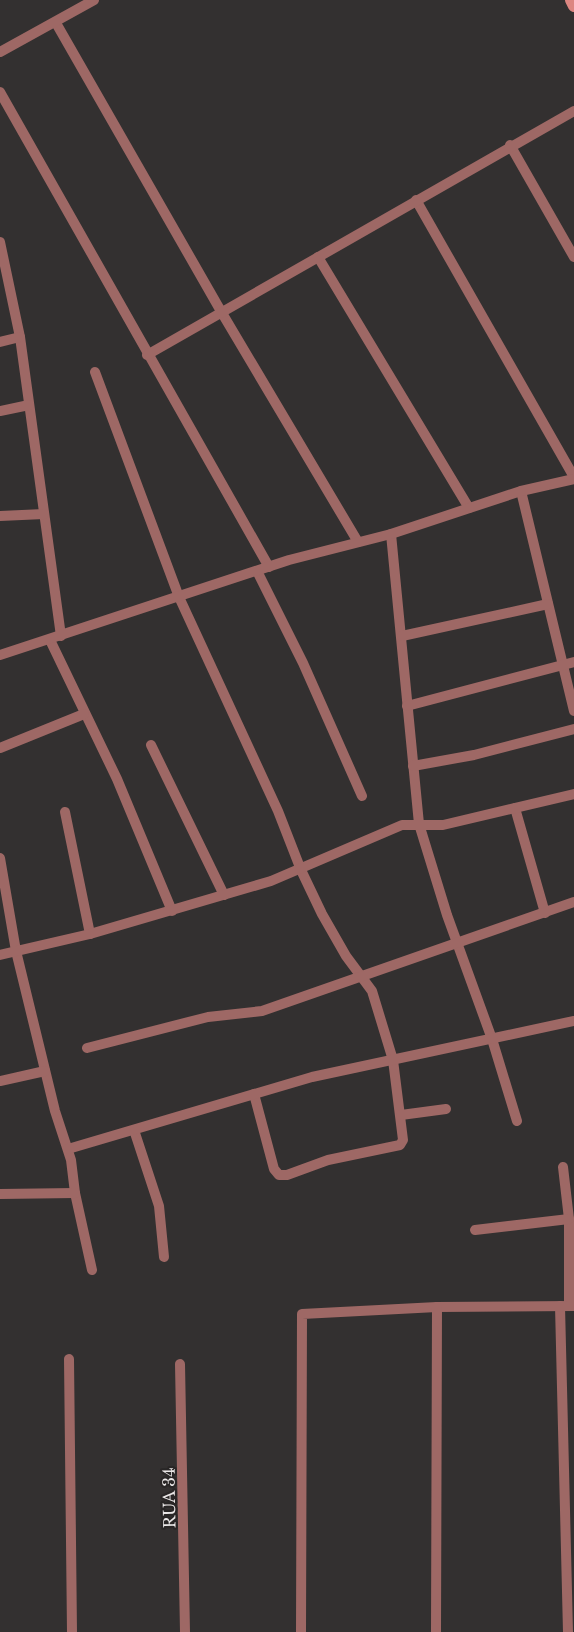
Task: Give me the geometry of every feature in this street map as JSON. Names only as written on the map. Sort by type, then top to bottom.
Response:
[{"type":"main road","points":[[571,0],[574,6]]},
{"type":"street","points":[[0,52],[94,0]]},
{"type":"street","points":[[56,23],[222,313],[358,542]]},
{"type":"street","points":[[0,92],[269,567]]},
{"type":"street","points":[[147,355],[510,145],[574,111]]},
{"type":"street","points":[[510,145],[574,257]]},
{"type":"street","points":[[0,655],[256,571],[391,534],[521,491],[574,478],[416,200]]},
{"type":"street","points":[[0,242],[20,337],[44,513],[55,638],[84,714],[117,779],[172,911]]},
{"type":"street","points":[[318,257],[469,508]]},
{"type":"street","points":[[0,342],[20,337]]},
{"type":"street","points":[[94,372],[179,597],[278,811],[301,870],[322,914],[376,1000],[393,1060],[404,1133],[402,1144],[328,1160],[282,1176],[274,1169],[254,1094]]},
{"type":"street","points":[[0,411],[29,405]]},
{"type":"street","points":[[521,491],[548,604],[568,663],[574,711]]},
{"type":"street","points":[[0,516],[44,513]]},
{"type":"street","points":[[391,534],[419,824],[447,915],[492,1039],[517,1120]]},
{"type":"street","points":[[256,571],[303,663],[362,796]]},
{"type":"street","points":[[402,636],[548,604]]},
{"type":"street","points":[[407,706],[568,663]]},
{"type":"street","points":[[0,748],[84,714]]},
{"type":"street","points":[[413,766],[474,755],[574,729]]},
{"type":"street","points":[[152,745],[224,895]]},
{"type":"street","points":[[0,955],[90,934],[224,895],[301,870],[395,828],[419,824],[443,825],[574,794]]},
{"type":"street","points":[[515,808],[545,913]]},
{"type":"street","points":[[65,812],[90,934]]},
{"type":"street","points":[[0,858],[16,951],[45,1071],[68,1149],[92,1270]]},
{"type":"street","points":[[87,1048],[208,1017],[262,1011],[574,902]]},
{"type":"street","points":[[68,1149],[312,1077],[574,1021]]},
{"type":"street","points":[[0,1081],[45,1071]]},
{"type":"street","points":[[401,1114],[446,1109]]},
{"type":"street","points":[[134,1130],[159,1206],[164,1257]]},
{"type":"street","points":[[563,1167],[569,1219],[568,1632]]},
{"type":"street","points":[[0,1194],[75,1193]]},
{"type":"street","points":[[475,1230],[569,1219]]},
{"type":"street","points":[[301,1632],[302,1314],[437,1307],[568,1306]]},
{"type":"street","points":[[436,1632],[437,1307]]},
{"type":"street","points":[[69,1359],[72,1632]]},
{"type":"street","name":"RUA 34","points":[[180,1364],[185,1632]]}]
